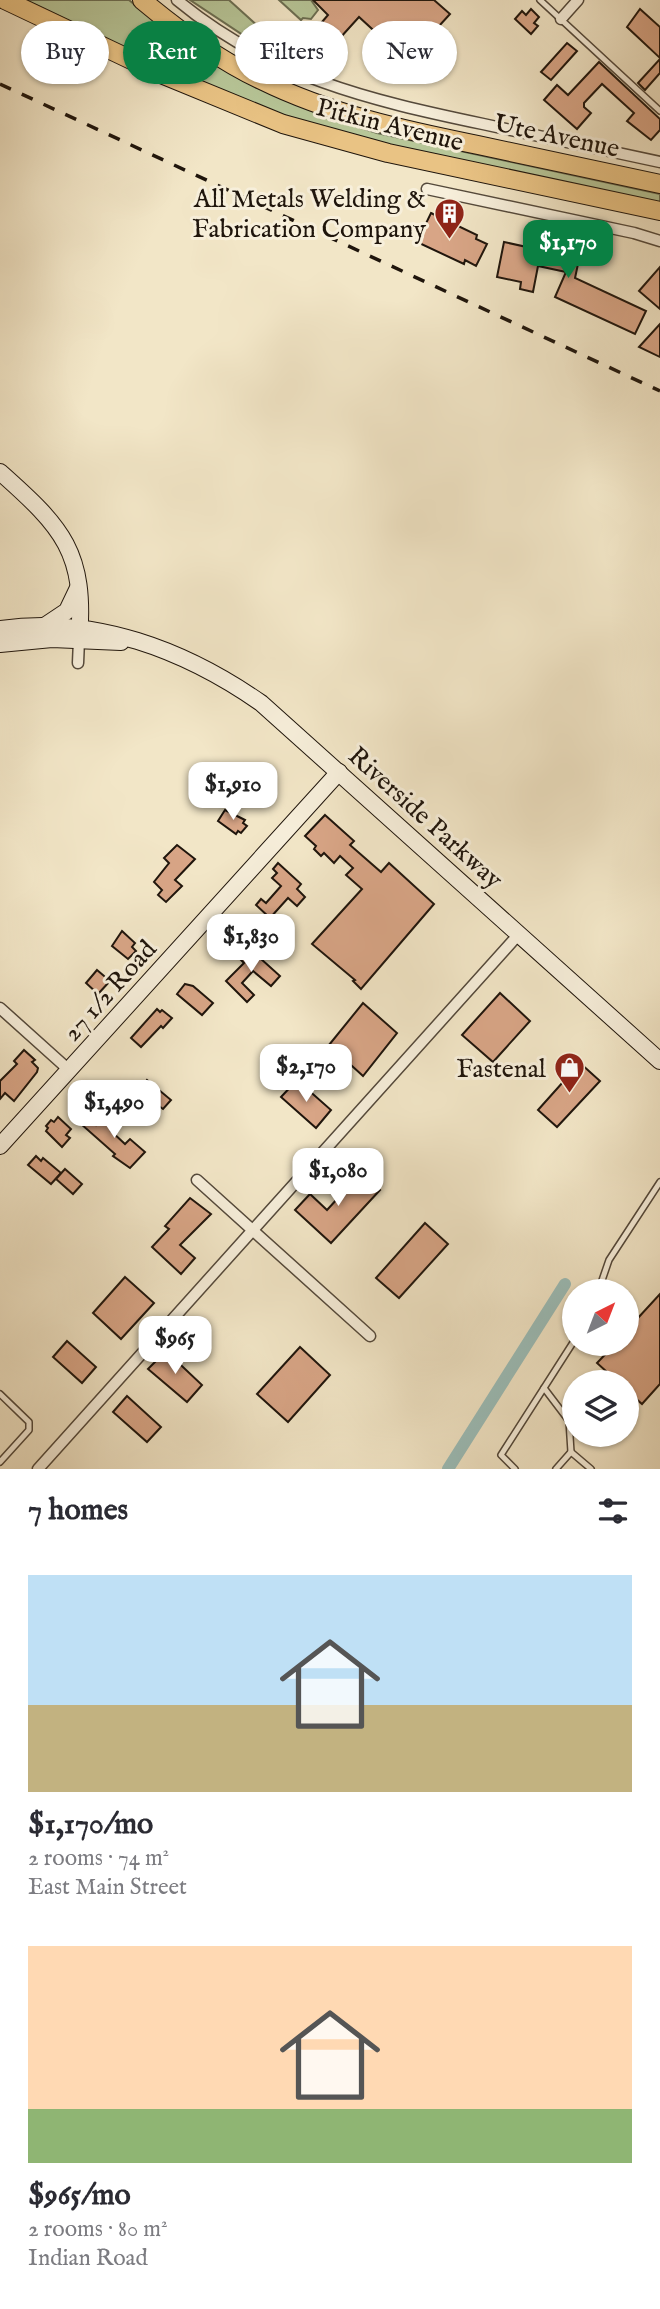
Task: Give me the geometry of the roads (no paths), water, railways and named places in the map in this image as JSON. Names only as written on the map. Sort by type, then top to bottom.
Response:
[{"type":"main road","name":"Pitkin Avenue","points":[[5,0],[161,74],[283,124],[388,153],[660,211]]},
{"type":"main road","name":"Ute Avenue","points":[[149,2],[202,47],[260,80],[331,109],[422,133],[660,184]]},
{"type":"main road","points":[[0,472],[37,505],[60,532],[75,561],[79,582],[80,633]]},
{"type":"main road","points":[[46,625],[67,611],[79,582]]},
{"type":"main road","name":"Riverside Parkway","points":[[0,629],[46,625],[138,643],[190,661],[239,687],[339,772],[660,1061]]},
{"type":"main road","name":"Riverside Parkway","points":[[0,643],[80,633]]},
{"type":"main road","name":"27 1/2 Road","points":[[0,1146],[339,772]]},
{"type":"street","points":[[177,0],[235,41]]},
{"type":"street","points":[[561,19],[578,0]]},
{"type":"street","points":[[326,84],[397,105],[660,162]]},
{"type":"street","points":[[427,189],[635,233],[660,241]]},
{"type":"street","points":[[78,663],[80,633]]},
{"type":"street","points":[[38,1469],[519,934]]},
{"type":"street","points":[[0,1008],[69,1070]]},
{"type":"street","points":[[197,1180],[370,1336]]},
{"type":"lane","points":[[540,0],[660,111]]},
{"type":"lane","points":[[602,1279],[609,1260],[660,1182]]},
{"type":"lane","points":[[515,1469],[501,1455],[564,1356]]},
{"type":"lane","points":[[544,1388],[569,1421],[571,1452],[556,1469]]},
{"type":"lane","points":[[0,1394],[29,1422],[29,1430],[2,1457]]},
{"type":"lane","points":[[571,1452],[591,1469]]},
{"type":"waterway","points":[[448,1469],[562,1289]]},
{"type":"railway","points":[[0,84],[660,391]]},
{"type":"place","name":"All Metals Welding & Fabrication Company","points":[[449,240]]},
{"type":"place","name":"Fastenal","points":[[569,1095]]}]
